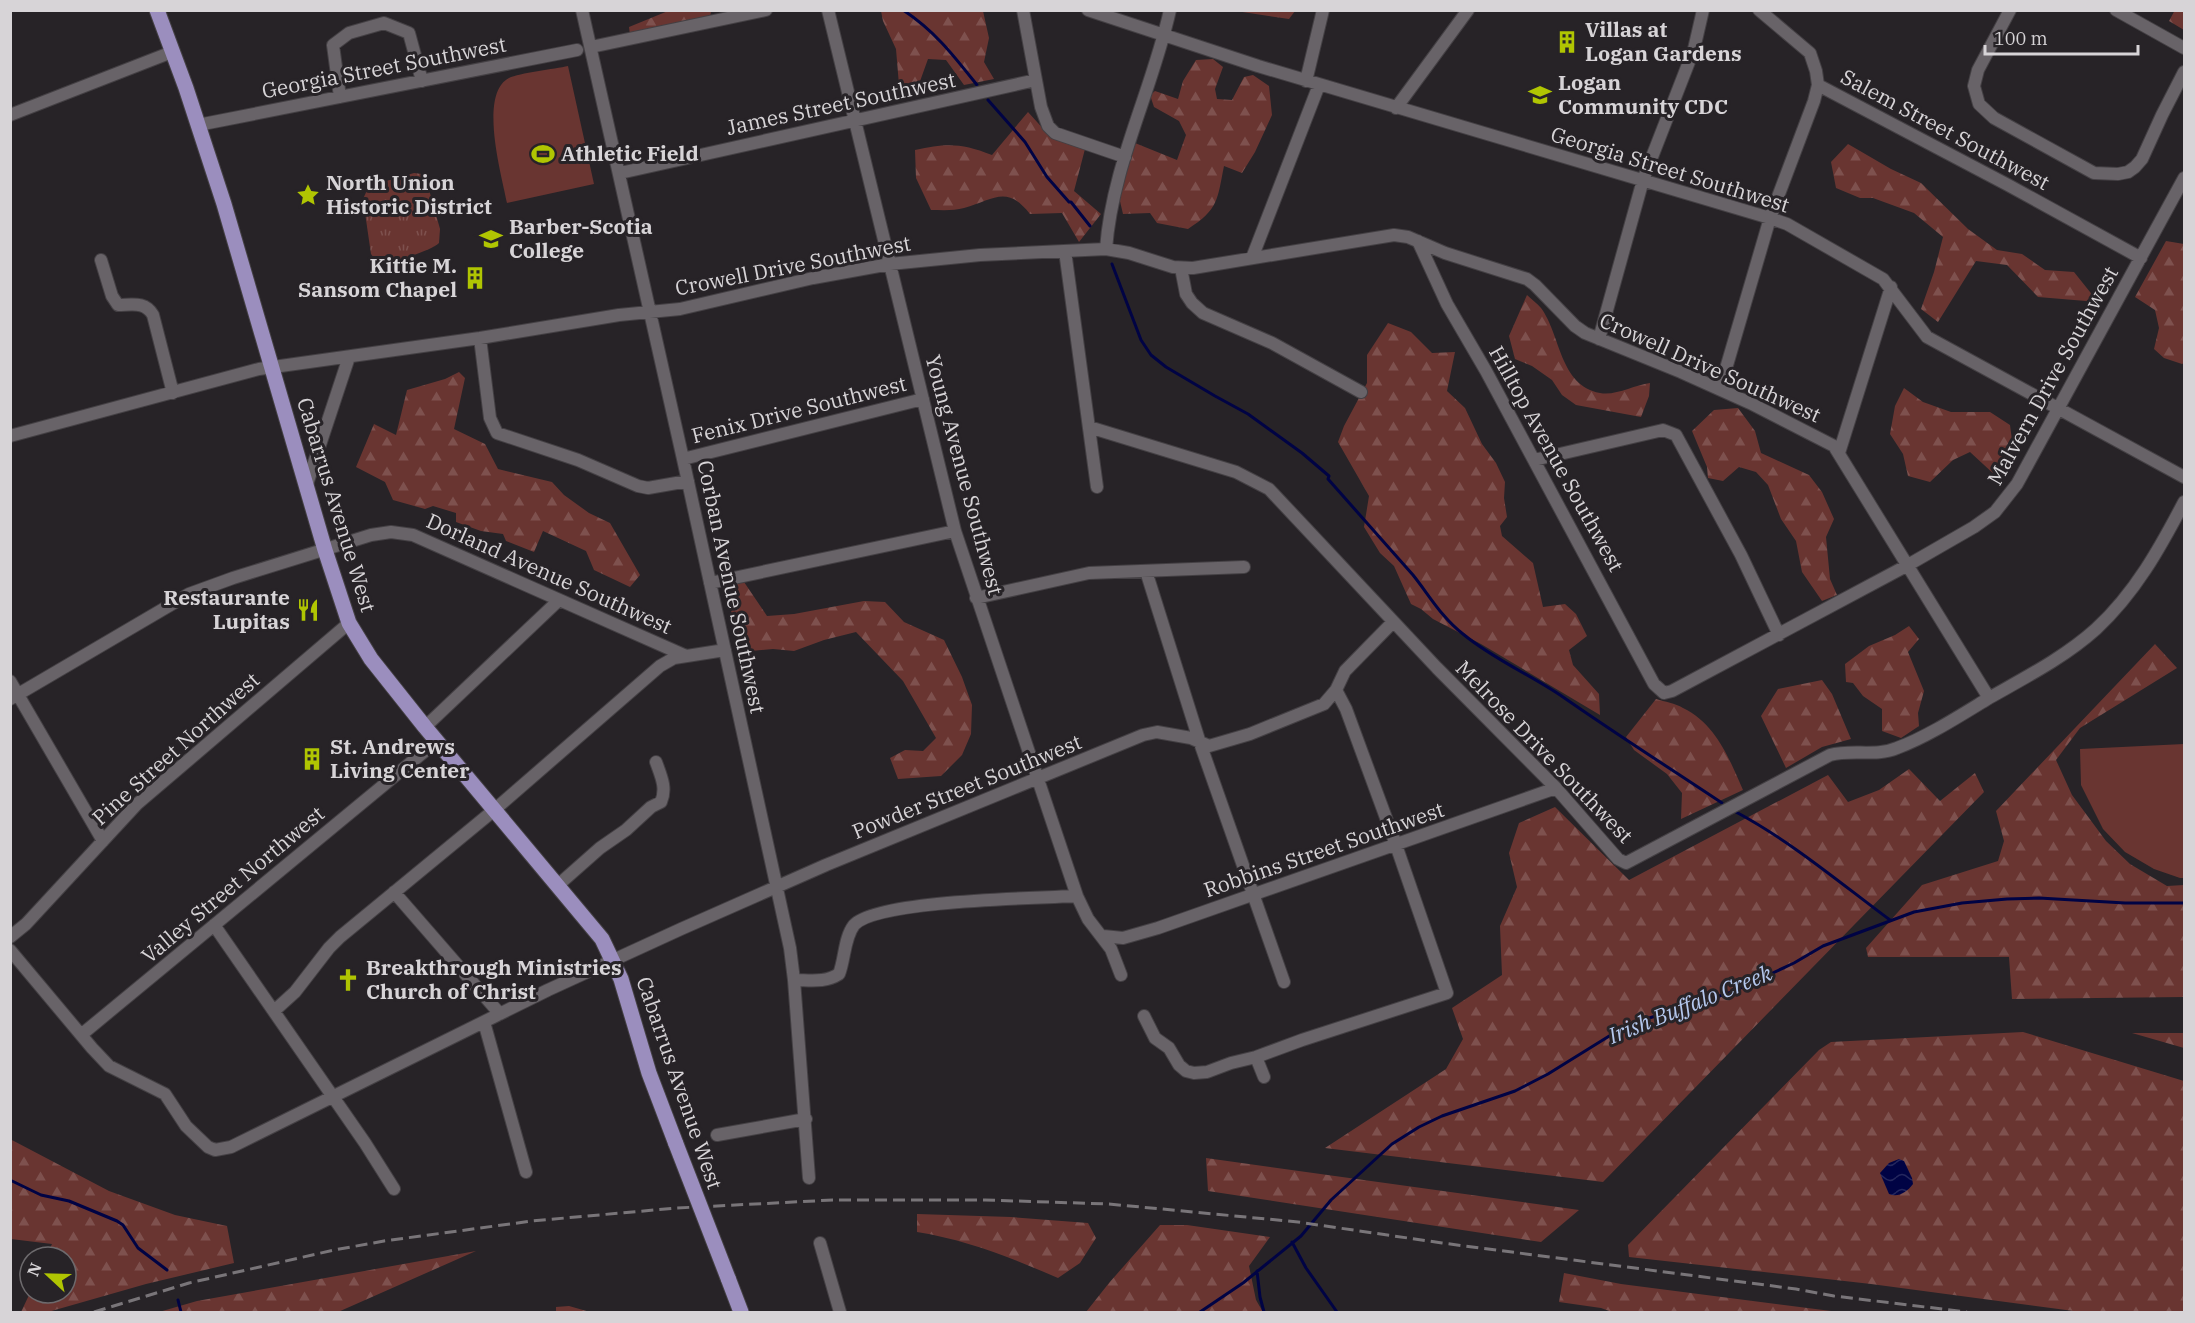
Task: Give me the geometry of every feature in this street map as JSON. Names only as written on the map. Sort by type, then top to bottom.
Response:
[{"type":"main road","name":"Cabarrus Avenue West","points":[[157,10],[224,204],[325,550],[349,623],[371,659],[425,727],[602,939],[613,960],[649,1073],[741,1312]]},
{"type":"street","name":"Corban Avenue Southwest","points":[[582,10],[620,173],[776,887],[794,980],[809,1178]]},
{"type":"street","points":[[591,47],[766,10]]},
{"type":"street","name":"Young Avenue Southwest","points":[[828,10],[955,531],[1077,896],[1088,919],[1111,949],[1121,975]]},
{"type":"street","points":[[1023,10],[1036,80],[1048,126],[1055,133],[1125,157]]},
{"type":"street","name":"Georgia Street Southwest","points":[[1088,10],[1319,85],[1787,224],[1883,279],[1927,337],[2184,477]]},
{"type":"street","points":[[1106,249],[1111,210],[1125,157],[1164,36],[1170,10]]},
{"type":"street","points":[[1306,81],[1323,10]]},
{"type":"street","points":[[1599,339],[1643,180],[1694,49],[1703,10]]},
{"type":"street","name":"Salem Street Southwest","points":[[1759,10],[1810,53],[1818,85],[2008,185],[2140,258]]},
{"type":"street","points":[[2010,10],[1978,70],[1974,86],[1979,104],[1994,118],[2094,173],[2118,174],[2135,167],[2142,159],[2184,72]]},
{"type":"street","points":[[2116,10],[2184,48]]},
{"type":"street","points":[[1396,108],[1464,11]]},
{"type":"street","points":[[340,97],[333,45],[349,33],[384,23],[409,33],[422,81]]},
{"type":"street","name":"Georgia Street Southwest","points":[[198,125],[577,50]]},
{"type":"street","points":[[10,116],[172,52]]},
{"type":"street","name":"James Street Southwest","points":[[620,173],[1036,80]]},
{"type":"street","points":[[1252,258],[1319,85]]},
{"type":"street","points":[[1720,389],[1770,218],[1818,85]]},
{"type":"street","name":"Malvern Drive Southwest","points":[[1664,693],[1672,691],[1779,635],[1908,565],[1974,527],[1995,512],[2017,484],[2184,178]]},
{"type":"street","name":"Crowell Drive Southwest","points":[[10,436],[272,367],[650,311],[680,309],[813,278],[890,264],[980,255],[1106,249],[1181,268],[1193,268],[1394,235],[1408,237],[1445,254],[1527,279],[1575,326],[1599,339],[1720,389],[1834,446],[1989,698]]},
{"type":"street","name":"Hilltop Avenue Southwest","points":[[1418,241],[1447,304],[1654,684],[1664,693]]},
{"type":"street","points":[[1065,251],[1097,487]]},
{"type":"street","points":[[101,260],[111,296],[118,304],[143,305],[149,308],[153,315],[173,393]]},
{"type":"street","points":[[1181,268],[1186,294],[1203,313],[1272,343],[1361,392]]},
{"type":"street","points":[[1839,453],[1891,287]]},
{"type":"street","points":[[480,338],[490,418],[497,433],[578,460],[638,486],[648,488],[688,481]]},
{"type":"street","points":[[307,484],[349,357]]},
{"type":"street","name":"Fenix Drive Southwest","points":[[683,459],[923,399]]},
{"type":"street","name":"Melrose Drive Southwest","points":[[1089,428],[1236,472],[1262,484],[1556,788],[1618,860],[1626,863],[1830,755],[1841,752],[1897,749],[2055,660],[2116,608],[2146,571],[2184,502]]},
{"type":"street","points":[[1534,460],[1663,430],[1676,435],[1736,545],[1779,635]]},
{"type":"street","points":[[710,583],[955,531]]},
{"type":"street","name":"Dorland Avenue Southwest","points":[[14,696],[189,594],[232,578],[371,535],[391,532],[413,536],[686,656]]},
{"type":"street","points":[[976,598],[1089,573],[1244,567]]},
{"type":"street","points":[[1146,571],[1200,743],[1284,982]]},
{"type":"street","points":[[425,727],[558,601]]},
{"type":"street","points":[[1144,1016],[1155,1038],[1169,1048],[1179,1065],[1186,1071],[1194,1073],[1207,1072],[1256,1057],[1447,993],[1396,845],[1346,709],[1336,690],[1345,671],[1393,621]]},
{"type":"street","name":"Pine Street Northwest","points":[[10,937],[26,924],[146,797],[349,623]]},
{"type":"street","points":[[274,1011],[295,993],[339,937],[493,811],[660,666],[674,658],[725,650]]},
{"type":"street","points":[[10,681],[14,696],[103,841]]},
{"type":"street","name":"Powder Street Southwest","points":[[81,1035],[109,1066],[165,1094],[186,1126],[208,1147],[215,1150],[231,1147],[613,960],[776,887],[1143,735],[1157,732],[1191,738],[1209,746],[1250,734],[1324,704],[1336,690]]},
{"type":"street","name":"Valley Street Northwest","points":[[81,1035],[437,741]]},
{"type":"street","points":[[557,886],[600,848],[626,830],[651,807],[661,802],[664,793],[662,778],[656,762]]},
{"type":"street","name":"Robbins Street Southwest","points":[[1103,936],[1123,938],[1556,788]]},
{"type":"street","points":[[394,892],[500,1014]]},
{"type":"street","points":[[794,980],[820,981],[831,979],[839,974],[850,931],[855,923],[872,917],[904,908],[948,902],[1077,896]]},
{"type":"street","points":[[214,925],[394,1189]]},
{"type":"street","points":[[10,950],[81,1035]]},
{"type":"street","points":[[484,1022],[526,1172]]},
{"type":"street","points":[[1256,1057],[1264,1077]]},
{"type":"street","points":[[717,1135],[806,1119]]},
{"type":"street","points":[[820,1243],[840,1312]]},
{"type":"green space","points":[[2175,10],[2184,11],[2184,30],[2169,21]]},
{"type":"green space","points":[[668,11],[711,11],[710,18],[630,35],[629,27]]},
{"type":"green space","points":[[881,11],[983,11],[989,38],[984,62],[994,79],[964,85],[946,60],[928,59],[919,84],[900,97],[896,49],[883,21]]},
{"type":"green space","points":[[1236,11],[1295,11],[1289,19]]},
{"type":"green space","points":[[1213,59],[1223,67],[1215,89],[1217,99],[1232,100],[1244,77],[1253,75],[1269,86],[1272,115],[1255,152],[1242,173],[1224,166],[1215,203],[1206,216],[1188,229],[1157,223],[1150,213],[1123,214],[1119,197],[1135,143],[1177,160],[1186,135],[1179,121],[1154,107],[1150,95],[1155,91],[1178,99],[1183,81],[1196,60]]},
{"type":"green space","name":"Athletic Field","points":[[568,66],[594,184],[507,203],[494,136],[495,100],[500,87],[514,76]]},
{"type":"green space","points":[[1028,112],[1047,133],[1085,149],[1074,191],[1101,214],[1079,242],[1062,213],[1030,214],[1014,199],[1007,197],[992,198],[960,209],[931,210],[916,178],[915,150],[954,145],[992,155]]},
{"type":"green space","points":[[1848,144],[1921,183],[1968,229],[1997,250],[2022,254],[2045,270],[2074,272],[2098,302],[2038,297],[2007,265],[1976,261],[1938,322],[1921,309],[1943,237],[1914,213],[1873,198],[1860,198],[1836,188],[1831,162]]},
{"type":"green space","points":[[414,173],[422,174],[426,179],[440,229],[439,243],[409,257],[377,262],[371,254],[363,199],[369,186]]},
{"type":"green space","points":[[2166,241],[2184,244],[2184,363],[2182,364],[2164,358],[2154,349],[2159,328],[2155,310],[2135,297]]},
{"type":"green space","points":[[1527,295],[1541,308],[1548,319],[1569,370],[1576,380],[1587,388],[1606,394],[1650,383],[1649,396],[1641,417],[1576,405],[1562,395],[1552,380],[1532,366],[1515,359],[1509,336]]},
{"type":"green space","points":[[1388,323],[1411,332],[1432,353],[1455,352],[1447,391],[1465,408],[1482,444],[1496,463],[1505,482],[1504,498],[1507,517],[1500,526],[1502,536],[1533,563],[1543,607],[1565,604],[1576,614],[1587,636],[1569,650],[1573,665],[1599,694],[1600,715],[1411,604],[1394,566],[1380,553],[1364,527],[1369,496],[1338,442],[1367,383],[1367,355]]},
{"type":"green space","points":[[459,372],[465,378],[454,429],[485,444],[498,469],[552,482],[564,495],[589,513],[610,523],[640,575],[630,587],[594,570],[586,551],[543,531],[534,552],[506,541],[503,534],[481,531],[456,522],[456,513],[433,506],[425,509],[393,500],[385,482],[356,467],[374,424],[396,435],[407,390],[445,379]]},
{"type":"green space","points":[[1904,388],[1923,402],[1951,412],[1990,412],[2010,425],[2013,448],[1996,476],[1970,452],[1953,460],[1930,482],[1908,476],[1903,454],[1890,434],[1895,406]]},
{"type":"green space","points":[[1738,408],[1755,431],[1761,453],[1809,475],[1822,492],[1834,519],[1826,537],[1830,579],[1837,595],[1822,601],[1802,572],[1796,541],[1781,519],[1768,485],[1756,472],[1739,467],[1723,481],[1708,478],[1707,467],[1692,431],[1714,410]]},
{"type":"green space","points":[[744,582],[767,616],[794,614],[864,601],[885,602],[904,622],[944,640],[962,677],[972,705],[971,734],[962,755],[941,776],[898,779],[890,758],[905,750],[923,751],[936,738],[903,681],[856,632],[794,651],[773,649],[741,652],[725,586]]},
{"type":"green space","points":[[1909,626],[1919,639],[1908,652],[1924,691],[1918,713],[1919,726],[1901,738],[1882,731],[1882,709],[1863,696],[1853,683],[1846,682],[1845,664],[1869,646]]},
{"type":"green space","points":[[2155,644],[2177,668],[2080,728],[2056,760],[2072,795],[2106,841],[2130,864],[2167,886],[2184,885],[2184,997],[2012,999],[2009,957],[1868,957],[1866,948],[1922,885],[1998,861],[2004,841],[1996,811]]},
{"type":"green space","points":[[1822,680],[1832,694],[1851,739],[1822,747],[1786,768],[1761,716],[1778,689]]},
{"type":"green space","points":[[1656,699],[1680,706],[1704,723],[1720,743],[1743,790],[1681,819],[1682,793],[1667,774],[1634,750],[1626,737]]},
{"type":"green space","points":[[2184,744],[2184,878],[2180,878],[2154,869],[2125,852],[2103,829],[2081,785],[2080,749]]},
{"type":"green space","points":[[1909,769],[1940,801],[1975,773],[1984,792],[1603,1182],[1325,1148],[1446,1069],[1463,1039],[1452,1008],[1502,975],[1500,926],[1517,887],[1509,853],[1519,823],[1555,807],[1629,880],[1828,775],[1848,802],[1879,790]]},
{"type":"green space","points":[[2023,1032],[2184,1081],[2184,1312],[2081,1312],[1871,1284],[1629,1257],[1628,1245],[1819,1050],[1831,1042]]},
{"type":"green space","points":[[2132,1033],[2184,1033],[2184,1048]]},
{"type":"green space","points":[[10,1139],[109,1191],[175,1215],[227,1226],[234,1263],[78,1303],[78,1245],[52,1245],[11,1239]]},
{"type":"green space","points":[[1206,1158],[1579,1210],[1541,1242],[1208,1191]]},
{"type":"green space","points":[[917,1214],[1011,1217],[1088,1223],[1096,1238],[1080,1263],[1058,1278],[989,1250],[917,1232]]},
{"type":"green space","points":[[1160,1225],[1187,1225],[1270,1237],[1249,1266],[1256,1300],[1263,1312],[1086,1312]]},
{"type":"green space","points":[[476,1251],[338,1312],[159,1312],[197,1301]]},
{"type":"green space","points":[[1564,1273],[1621,1284],[1839,1312],[1612,1312],[1601,1308],[1559,1302]]},
{"type":"green space","points":[[24,1305],[72,1305],[48,1312],[21,1312]]},
{"type":"green space","points":[[569,1306],[590,1312],[556,1312],[556,1307]]},
{"type":"water","points":[[1899,1159],[1904,1161],[1913,1184],[1902,1194],[1892,1195],[1889,1194],[1880,1173],[1889,1163]]},
{"type":"waterway","points":[[903,10],[934,35],[977,85]]},
{"type":"waterway","points":[[988,100],[1025,142],[1047,177],[1090,226]]},
{"type":"waterway","points":[[1112,264],[1141,340],[1151,355],[1166,367],[1248,414],[1302,453],[1329,476],[1328,479],[1413,575],[1455,628],[1722,803]]},
{"type":"waterway","points":[[1736,812],[1796,850],[1890,920]]},
{"type":"waterway","name":"Irish Buffalo Creek","points":[[1200,1312],[1243,1283],[1301,1236],[1331,1200],[1392,1144],[1442,1116],[1515,1091],[1548,1074],[1627,1025],[1732,992],[1794,963],[1823,946],[1914,912],[1962,903],[2007,899],[2184,903]]},
{"type":"waterway","points":[[10,1180],[41,1195],[69,1201],[117,1221],[123,1225],[138,1248],[167,1270]]},
{"type":"waterway","points":[[1292,1242],[1306,1268],[1337,1312]]},
{"type":"waterway","points":[[1257,1271],[1264,1312]]},
{"type":"waterway","points":[[178,1300],[181,1312]]},
{"type":"railway","points":[[94,1312],[189,1283],[384,1241],[532,1221],[677,1208],[833,1200],[985,1200],[1109,1204],[1298,1222],[1834,1296],[1967,1312]]},
{"type":"place","name":"Villas at Logan Gardens","points":[[1567,42]]},
{"type":"place","name":"Logan Community CDC","points":[[1540,95]]},
{"type":"place","name":"Athletic Field","points":[[543,154]]},
{"type":"place","name":"North Union Historic District","points":[[308,195]]},
{"type":"place","name":"Barber-Scotia College","points":[[491,239]]},
{"type":"place","name":"Kittie M. Sansom Chapel","points":[[475,278]]},
{"type":"place","name":"Restaurante Lupitas","points":[[308,610]]},
{"type":"place","name":"St. Andrews Living Center","points":[[312,759]]},
{"type":"place","name":"Breakthrough Ministries Church of Christ","points":[[348,980]]}]
